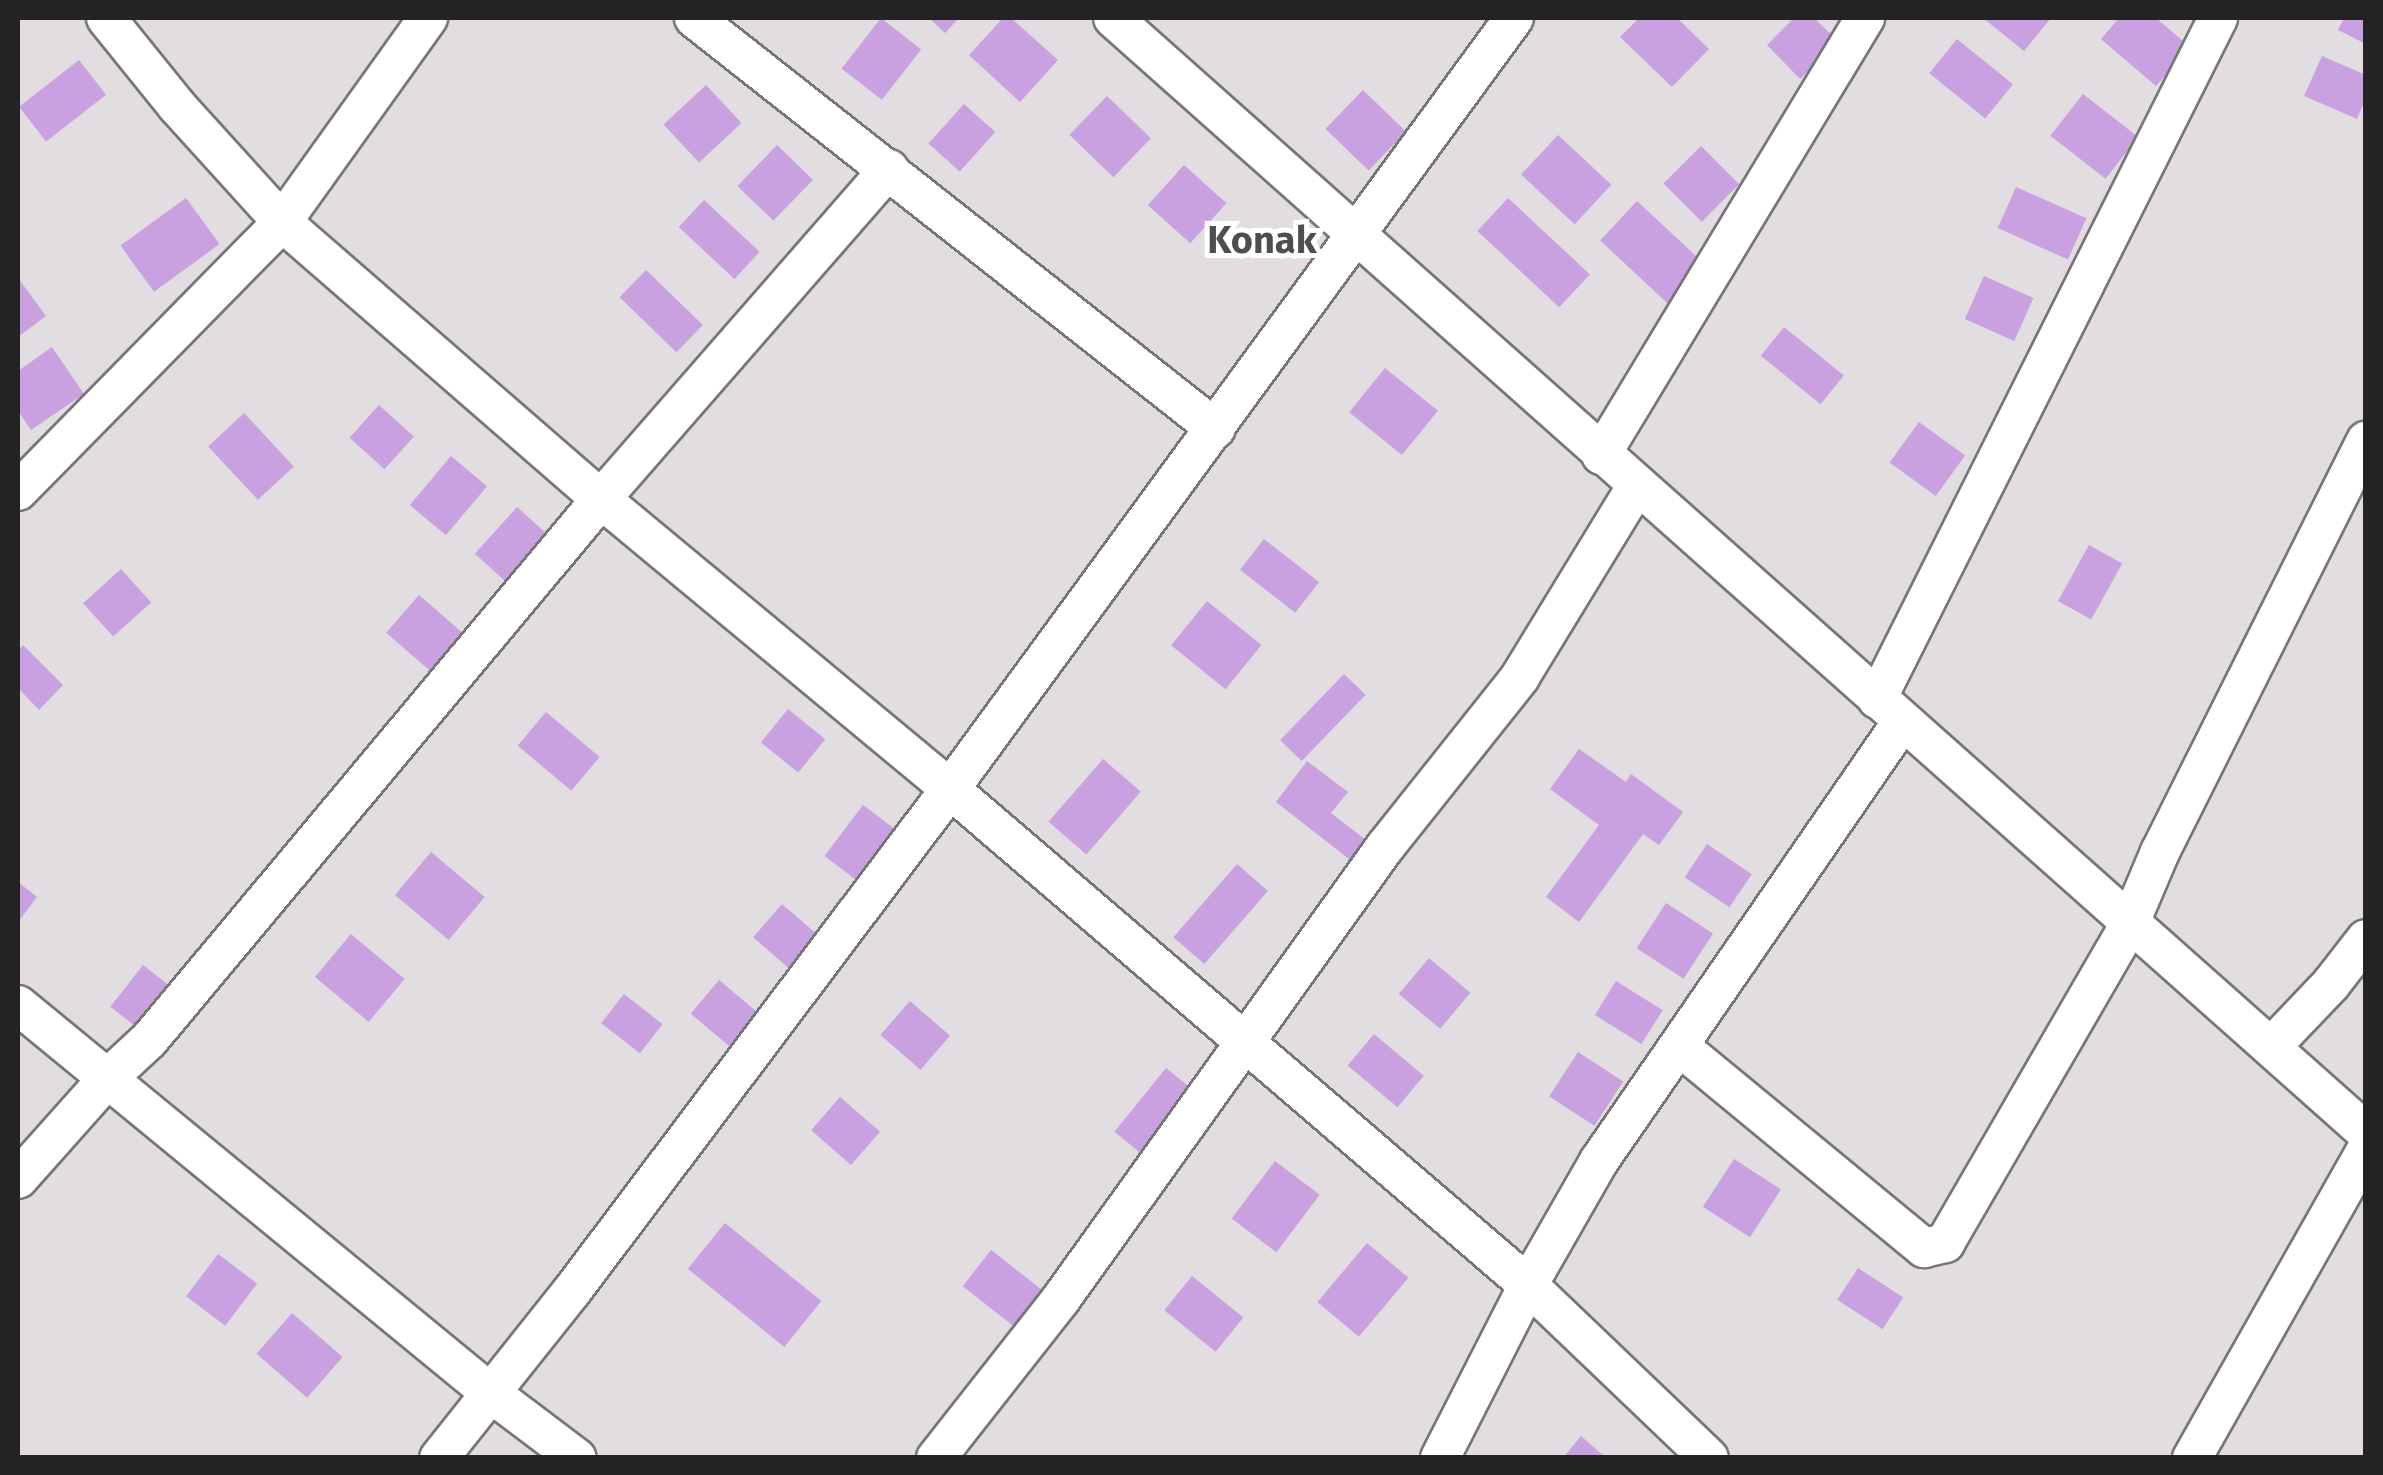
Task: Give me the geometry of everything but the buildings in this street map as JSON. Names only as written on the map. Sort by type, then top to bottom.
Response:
[{"type":"street","points":[[106,18],[282,222],[601,499],[950,789],[1528,1285],[1709,1458]]},
{"type":"street","points":[[19,485],[282,222],[428,18]]},
{"type":"street","points":[[694,18],[1216,428]]},
{"type":"street","points":[[1113,18],[1151,30],[1358,234],[1600,455],[2366,1132]]},
{"type":"street","points":[[440,1458],[488,1391],[572,1291],[950,789],[1514,18]]},
{"type":"street","points":[[1600,455],[1864,18]]},
{"type":"street","points":[[1440,1458],[1528,1285],[1599,1162],[1679,1046],[1890,710],[2218,18]]},
{"type":"street","points":[[18,1179],[109,1077],[149,1040],[601,499],[889,169]]},
{"type":"street","points":[[1679,1046],[1924,1248],[1944,1244],[2129,925],[2160,852],[2366,441]]},
{"type":"street","points":[[936,1458],[1061,1299],[1385,846],[1520,677],[1637,485]]},
{"type":"street","points":[[2272,1045],[2331,984],[2366,939]]},
{"type":"street","points":[[18,1005],[488,1391],[578,1458]]},
{"type":"street","points":[[2192,1458],[2366,1151]]},
{"type":"district","name":"Konak","points":[[1262,241]]}]
